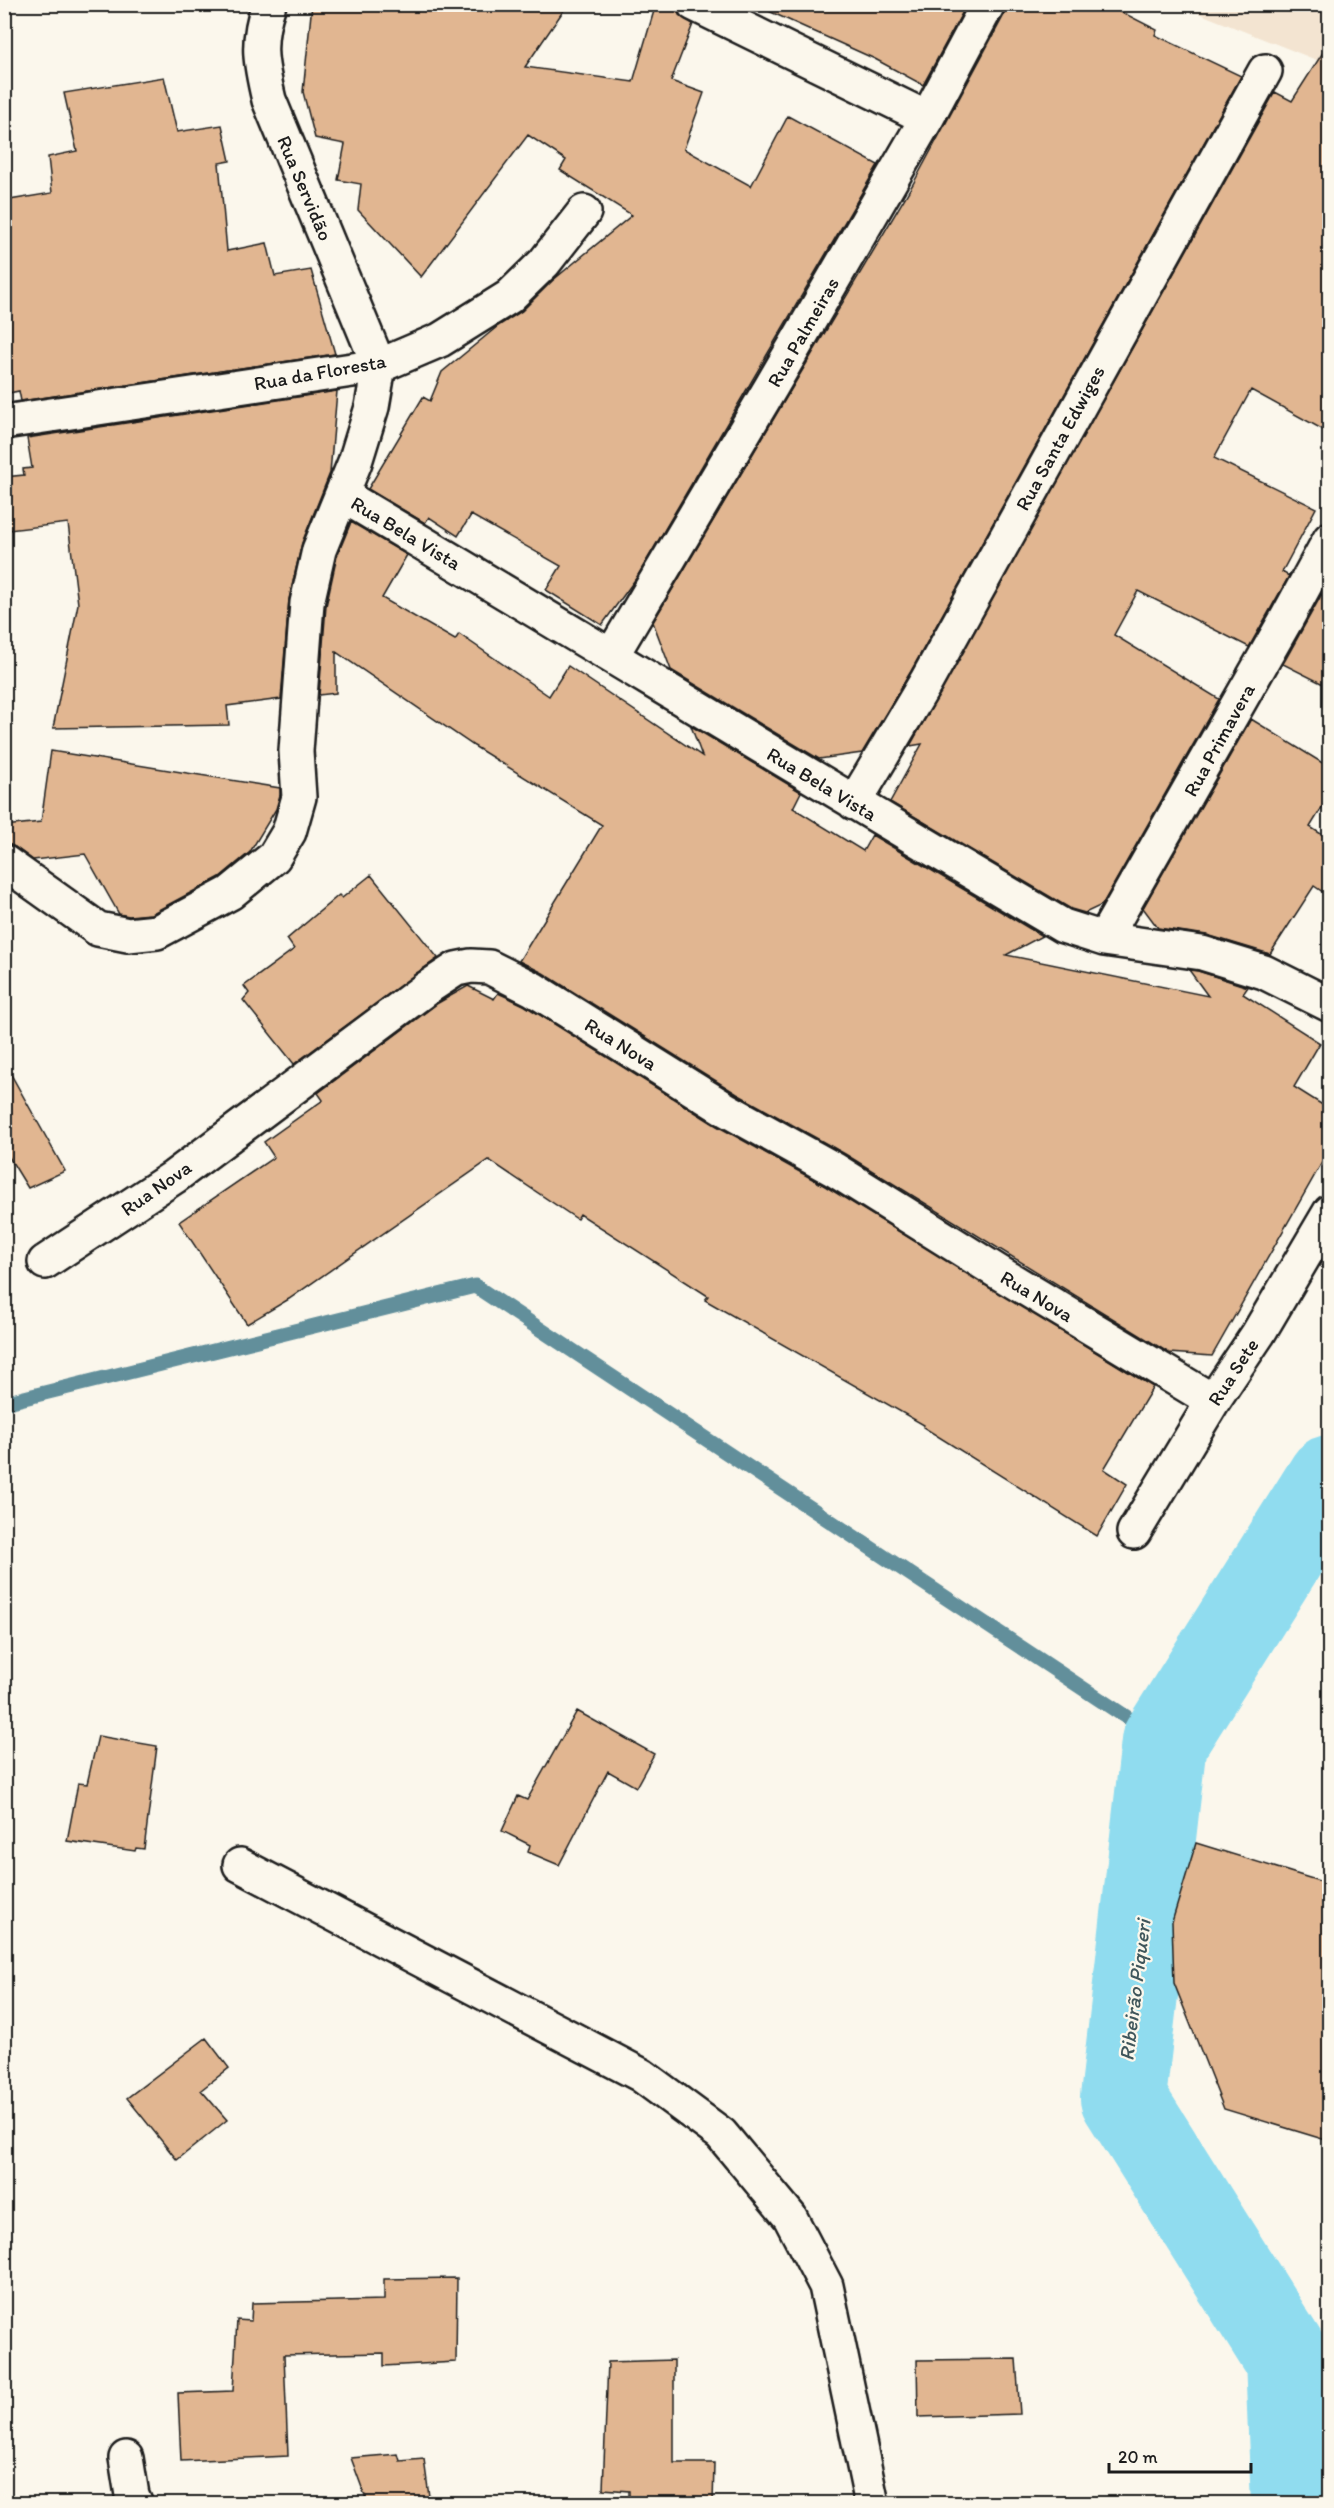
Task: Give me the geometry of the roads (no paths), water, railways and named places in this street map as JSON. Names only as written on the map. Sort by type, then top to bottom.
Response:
[{"type":"street","name":"Rua Servidão","points":[[269,4],[261,29],[259,58],[269,100],[379,366]]},
{"type":"street","points":[[693,4],[927,118]]},
{"type":"street","name":"Rua Palmeiras","points":[[612,655],[927,118],[987,6]]},
{"type":"street","name":"Rua Santa Edwiges","points":[[854,803],[926,682],[1265,71]]},
{"type":"street","name":"Rua da Floresta","points":[[4,422],[379,366],[440,340],[510,297],[544,263],[584,212]]},
{"type":"street","points":[[4,862],[98,929],[128,935],[157,932],[178,921],[230,893],[274,857],[289,832],[299,797],[296,751],[307,603],[319,550],[355,462],[372,407],[379,366]]},
{"type":"street","name":"Rua Bela Vista","points":[[342,495],[1062,926],[1104,939],[1212,956],[1264,972],[1329,1005]]},
{"type":"street","name":"Rua Primavera","points":[[1104,939],[1287,618],[1329,538]]},
{"type":"street","name":"Rua Nova","points":[[45,1262],[174,1177],[427,988],[456,969],[489,967],[533,989],[727,1110],[835,1170],[998,1272],[1214,1401]]},
{"type":"street","name":"Rua Sete","points":[[1134,1532],[1258,1334],[1329,1212]]},
{"type":"street","points":[[240,1865],[641,2075],[721,2134],[790,2217],[826,2286],[872,2504]]},
{"type":"street","points":[[126,2458],[136,2504]]},
{"type":"waterway","points":[[4,1403],[475,1286],[1164,1742]]},
{"type":"waterway","name":"Ribeirão Piqueri","points":[[1294,2504],[1288,2360],[1123,2098],[1164,1742],[1330,1478]]}]
